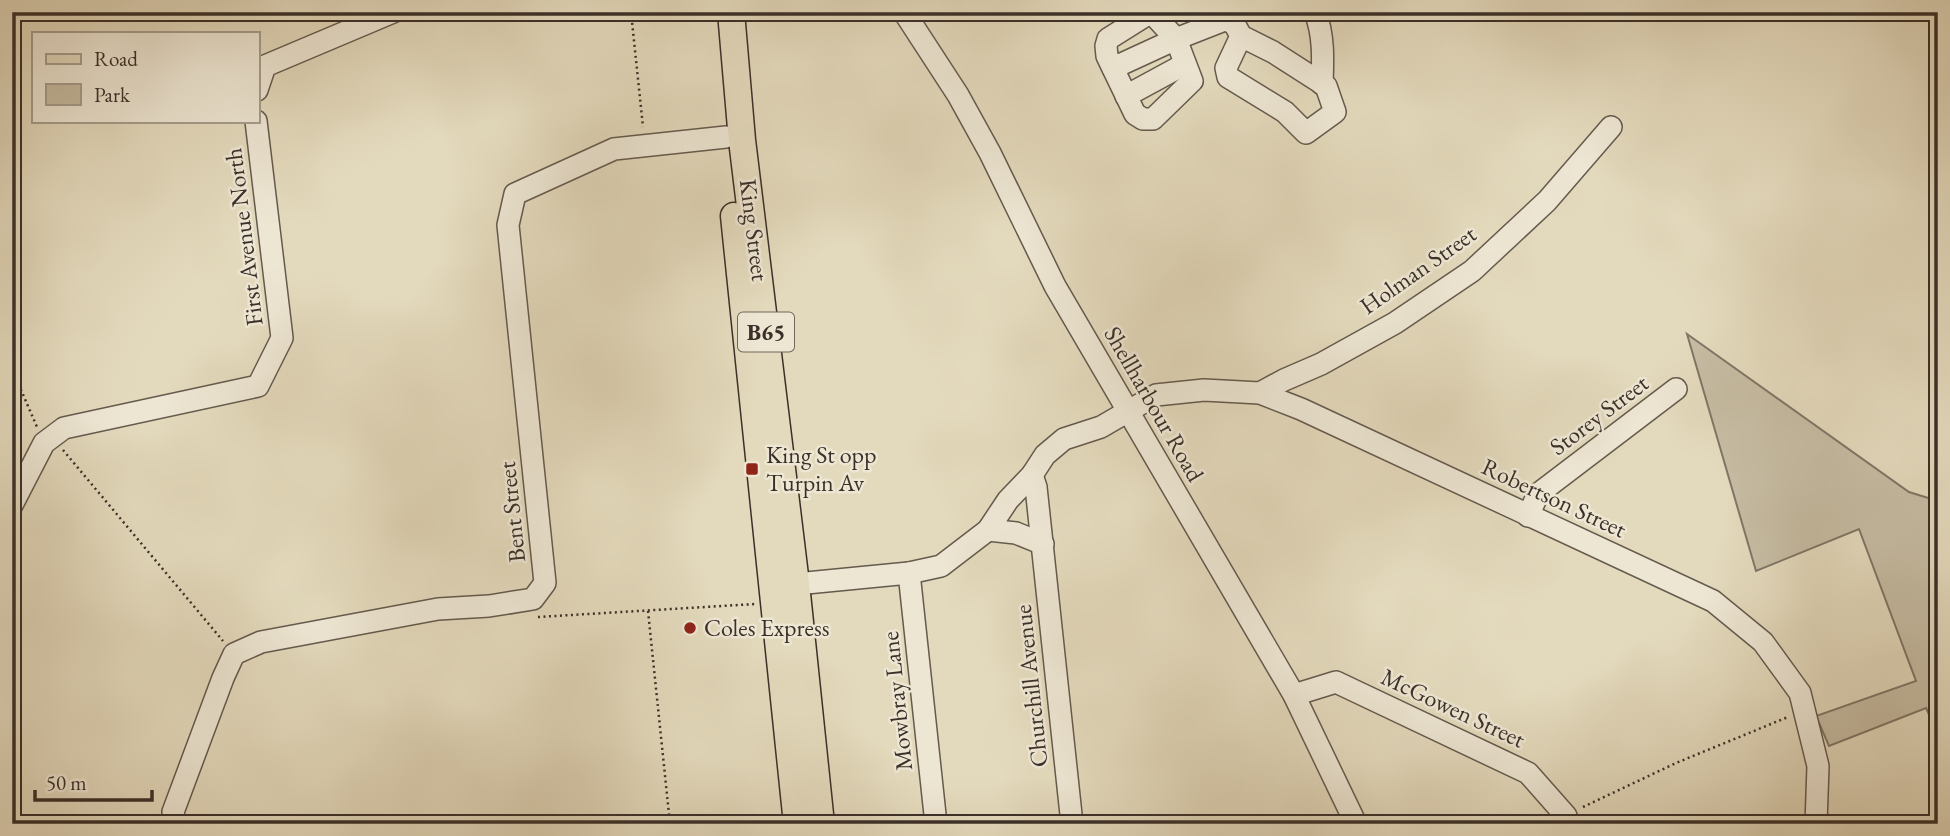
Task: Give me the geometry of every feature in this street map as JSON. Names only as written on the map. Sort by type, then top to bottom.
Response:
[{"type":"main road","name":"King Street","points":[[713,12],[797,824]]},
{"type":"main road","name":"King Street","points":[[731,12],[742,140],[796,584],[821,824]]},
{"type":"street","points":[[259,83],[265,66],[393,12]]},
{"type":"street","name":"Shellharbour Road","points":[[904,12],[958,95],[1055,286],[1294,695],[1356,824]]},
{"type":"street","points":[[1151,12],[1176,39],[1192,82],[1153,119],[1143,119],[1135,114],[1105,46],[1108,39],[1151,12]]},
{"type":"street","points":[[1315,12],[1322,43],[1322,83]]},
{"type":"street","points":[[1113,68],[1232,15],[1241,36],[1273,52],[1326,86],[1335,112],[1306,133],[1285,112],[1228,77],[1226,68],[1241,36]]},
{"type":"street","points":[[1126,96],[1185,64]]},
{"type":"street","name":"First Avenue North","points":[[48,440],[64,428],[258,386],[282,338],[257,122]]},
{"type":"street","name":"Holman Street","points":[[1260,393],[1321,364],[1395,323],[1472,271],[1547,201],[1611,127]]},
{"type":"street","name":"Bent Street","points":[[174,824],[173,813],[234,654],[261,642],[439,609],[489,606],[533,599],[545,583],[508,225],[515,194],[614,149],[726,137]]},
{"type":"street","name":"Storey Street","points":[[1528,516],[1538,494],[1676,389]]},
{"type":"street","name":"Robertson Street","points":[[796,584],[909,572],[942,565],[988,530],[1008,500],[1032,475],[1045,455],[1064,439],[1101,427],[1156,395],[1203,390],[1260,393],[1713,601],[1763,642],[1800,693],[1818,766],[1816,824]]},
{"type":"street","points":[[12,505],[48,440]]},
{"type":"street","name":"Churchill Avenue","points":[[1032,475],[1037,487],[1072,824]]},
{"type":"street","points":[[988,530],[1016,533],[1043,544]]},
{"type":"street","name":"Mowbray Lane","points":[[909,572],[936,824]]},
{"type":"street","points":[[778,630],[785,602],[796,584]]},
{"type":"street","name":"McGowen Street","points":[[1294,695],[1336,682],[1528,773],[1567,820]]},
{"type":"path","points":[[631,12],[645,145]]},
{"type":"path","points":[[12,369],[48,440],[227,646]]},
{"type":"path","points":[[537,617],[761,603]]},
{"type":"path","points":[[648,611],[670,824]]},
{"type":"path","points":[[1567,820],[1676,763],[1805,711]]},
{"type":"green space","points":[[1687,334],[1909,492],[1938,501],[1938,734],[1926,708],[1829,746],[1816,716],[1916,681],[1859,529],[1756,571]]},
{"type":"place","name":"King St opp Turpin Av","points":[[752,469]]},
{"type":"place","name":"Coles Express","points":[[690,628]]}]
